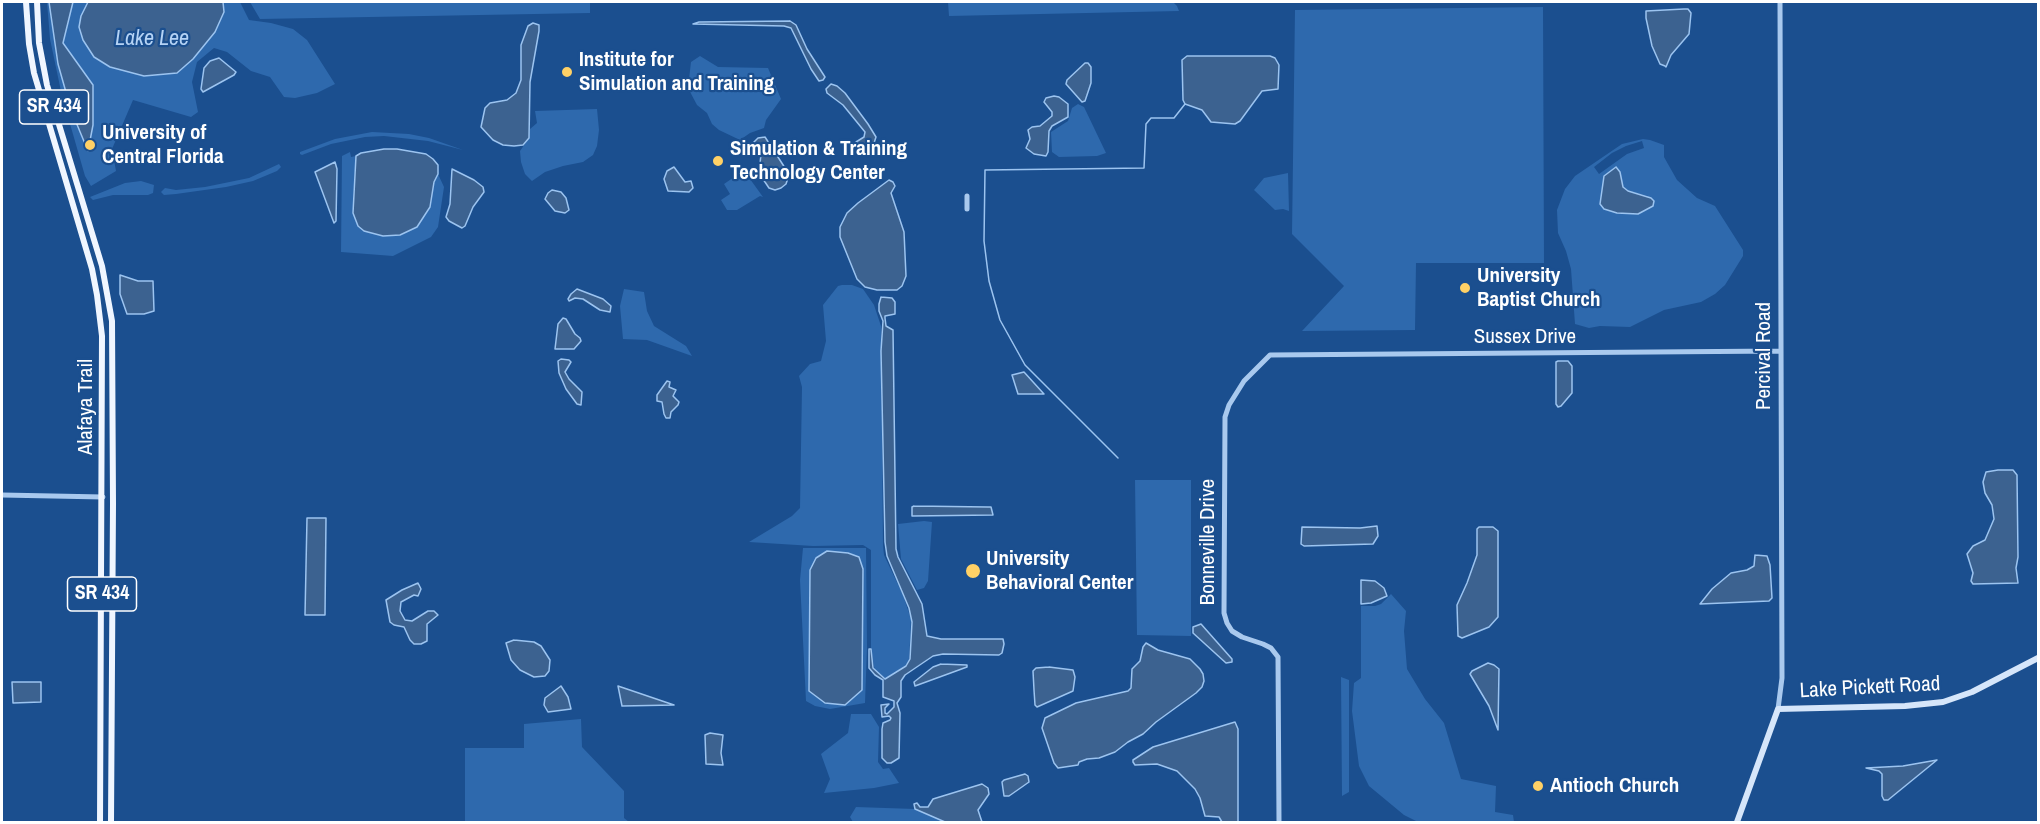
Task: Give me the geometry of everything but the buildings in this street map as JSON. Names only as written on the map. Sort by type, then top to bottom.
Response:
[{"type":"main road","name":"Alafaya Trail","points":[[26,2],[28,44],[41,103],[92,269],[102,336],[100,822]]},
{"type":"main road","name":"Alafaya Trail","points":[[37,2],[42,59],[52,101],[104,273],[112,321],[111,822]]},
{"type":"main road","points":[[28,44],[35,55],[42,59]]},
{"type":"main road","points":[[102,336],[106,346],[113,351]]},
{"type":"main road","points":[[102,352],[113,367]]},
{"type":"main road","name":"Lake Pickett Road","points":[[1737,822],[1778,709],[1905,706],[1942,702],[1972,692],[2038,658]]},
{"type":"main road","points":[[101,714],[106,728],[112,733]]},
{"type":"main road","points":[[101,734],[108,737],[112,747]]},
{"type":"street","name":"Percival Road","points":[[1778,709],[1782,678],[1780,2]]},
{"type":"street","points":[[967,196],[968,209]]},
{"type":"street","name":"Sussex Drive","points":[[1270,355],[1780,351]]},
{"type":"street","name":"Bonneville Drive","points":[[1270,355],[1244,381],[1229,405],[1225,417],[1224,613],[1232,631],[1242,638],[1271,648],[1278,657],[1279,822]]},
{"type":"street","points":[[2,495],[103,497]]},
{"type":"shaded area","points":[[47,2],[240,2],[249,20],[293,29],[307,40],[335,84],[317,93],[295,98],[284,97],[270,77],[251,71],[227,52],[214,48],[197,62],[192,82],[198,112],[191,117],[133,100],[112,149],[116,171],[91,186],[85,176],[62,96],[50,39]]},
{"type":"shaded area","points":[[250,2],[590,2],[590,13],[260,19]]},
{"type":"shaded area","points":[[948,2],[1173,2],[1179,11],[949,16]]},
{"type":"shaded area","points":[[1543,7],[1544,263],[1416,263],[1415,330],[1302,331],[1344,286],[1292,234],[1295,10]]},
{"type":"shaded area","points":[[700,56],[718,67],[768,68],[781,99],[766,120],[764,128],[740,140],[712,124],[707,113],[697,105],[688,88],[691,62]]},
{"type":"shaded area","points":[[1078,104],[1084,107],[1106,153],[1097,156],[1059,157],[1052,152],[1051,132],[1068,121],[1072,108]]},
{"type":"shaded area","points":[[597,109],[599,130],[593,155],[583,162],[545,172],[532,181],[525,174],[520,151],[529,138],[530,129],[537,123],[535,111]]},
{"type":"shaded area","points":[[372,132],[409,134],[429,138],[463,150],[428,141],[384,136],[365,137],[331,144],[300,154],[300,152],[335,139]]},
{"type":"shaded area","points":[[1643,139],[1664,145],[1664,157],[1677,180],[1697,198],[1715,206],[1743,250],[1743,256],[1725,285],[1701,302],[1664,310],[1630,327],[1589,328],[1575,324],[1571,269],[1558,233],[1557,210],[1565,189],[1575,176],[1622,144]],"holes":[[[1642,141],[1644,148],[1627,154],[1599,174],[1594,167],[1612,153]],[[1620,172],[1623,187],[1628,191],[1648,196],[1649,209],[1638,214],[1617,213],[1604,176]]]},
{"type":"shaded area","points":[[350,152],[351,157],[356,156],[353,200],[430,207],[434,182],[438,174],[444,187],[438,227],[431,237],[393,256],[341,252],[342,156]]},
{"type":"shaded area","points":[[279,164],[281,167],[277,171],[253,181],[176,194],[164,195],[161,192],[165,188],[176,190],[205,187],[249,178]]},
{"type":"shaded area","points":[[740,173],[745,180],[750,179],[763,197],[760,196],[737,210],[727,210],[721,200],[730,194],[724,184]]},
{"type":"shaded area","points":[[1288,173],[1289,211],[1275,210],[1254,190],[1264,178]]},
{"type":"shaded area","points":[[141,181],[154,185],[153,193],[113,195],[93,200],[90,197],[125,183]]},
{"type":"shaded area","points":[[852,285],[863,289],[874,305],[881,326],[884,555],[903,595],[911,619],[909,663],[885,679],[875,672],[871,649],[871,550],[863,545],[813,546],[749,542],[792,516],[800,508],[802,387],[799,376],[810,364],[821,361],[826,341],[823,305],[838,286]]},
{"type":"shaded area","points":[[624,289],[644,292],[647,311],[654,326],[686,346],[692,356],[647,340],[623,339],[620,306]]},
{"type":"shaded area","points":[[1135,480],[1191,480],[1191,636],[1137,635]]},
{"type":"shaded area","points":[[932,522],[928,581],[924,588],[917,590],[901,559],[898,524]]},
{"type":"shaded area","points":[[803,548],[866,548],[865,703],[830,709],[815,706],[806,701],[800,580]]},
{"type":"shaded area","points":[[1391,594],[1406,611],[1404,631],[1407,669],[1425,699],[1444,723],[1461,779],[1496,786],[1495,812],[1513,815],[1514,822],[1418,822],[1404,815],[1369,786],[1359,766],[1352,711],[1354,683],[1361,678],[1361,606],[1381,604]]},
{"type":"shaded area","points":[[1341,677],[1349,680],[1349,792],[1342,796]]},
{"type":"shaded area","points":[[851,714],[871,714],[879,727],[878,762],[883,769],[889,768],[899,783],[824,793],[830,779],[821,754],[848,733]]},
{"type":"shaded area","points":[[581,719],[582,747],[624,791],[624,818],[629,822],[465,822],[465,748],[524,748],[524,724]]},
{"type":"shaded area","points":[[856,807],[915,809],[945,822],[853,822],[850,817]]},
{"type":"water","points":[[49,2],[73,2],[63,43],[93,85],[93,125],[88,151],[71,110],[58,64]]},
{"type":"water","name":"Lake Lee","points":[[88,2],[223,2],[224,12],[215,32],[193,59],[177,73],[144,76],[110,67],[94,57],[83,40],[79,27],[81,16]]},
{"type":"water","points":[[1688,9],[1691,13],[1689,34],[1671,55],[1666,67],[1660,64],[1652,46],[1646,11]]},
{"type":"water","points":[[790,21],[796,25],[807,49],[825,77],[823,80],[819,81],[811,69],[791,28],[693,24],[699,22]]},
{"type":"water","points":[[533,23],[539,25],[539,31],[530,82],[529,138],[523,145],[503,145],[493,140],[481,127],[485,108],[490,103],[507,100],[516,93],[521,80],[521,45],[528,26]]},
{"type":"water","points":[[1187,56],[1270,56],[1275,58],[1279,65],[1278,89],[1262,91],[1240,121],[1235,124],[1211,122],[1202,110],[1185,104],[1183,100],[1182,60]]},
{"type":"water","points":[[219,58],[236,72],[203,92],[201,89],[204,68],[210,61]]},
{"type":"water","points":[[1085,63],[1091,67],[1091,83],[1085,101],[1082,102],[1066,84],[1067,80]]},
{"type":"water","points":[[831,84],[845,93],[868,124],[876,137],[874,143],[866,146],[856,142],[864,137],[865,132],[843,105],[827,93],[826,89]]},
{"type":"water","points":[[1054,96],[1068,104],[1068,117],[1052,126],[1049,131],[1046,156],[1034,154],[1026,148],[1030,139],[1028,130],[1040,126],[1052,116],[1052,112],[1044,102],[1046,98]]},
{"type":"water","points":[[765,137],[787,171],[786,184],[775,190],[769,188],[759,173],[761,154],[753,143],[758,138]]},
{"type":"water","points":[[384,149],[426,154],[438,165],[430,207],[417,227],[400,235],[383,236],[364,231],[358,226],[353,213],[356,156]]},
{"type":"water","points":[[335,162],[337,169],[336,221],[334,223],[315,172]]},
{"type":"water","points":[[674,167],[685,182],[691,181],[693,188],[689,192],[668,191],[664,179],[667,171]]},
{"type":"water","points":[[1616,167],[1620,172],[1623,187],[1628,191],[1651,198],[1654,201],[1653,206],[1638,214],[1617,213],[1604,209],[1600,204],[1604,176]]},
{"type":"water","points":[[452,169],[474,180],[483,187],[484,192],[462,228],[446,217],[450,204]]},
{"type":"water","points":[[889,180],[895,186],[891,193],[904,232],[906,276],[902,286],[897,290],[877,290],[865,287],[857,279],[840,237],[840,227],[847,213]]},
{"type":"water","points":[[552,190],[561,192],[566,198],[569,210],[565,213],[555,211],[545,199]]},
{"type":"water","points":[[120,275],[138,281],[153,281],[154,311],[144,314],[127,314],[120,294]]},
{"type":"water","points":[[577,289],[603,299],[611,306],[610,312],[600,310],[583,299],[575,298],[569,301],[571,294]]},
{"type":"water","points":[[881,297],[892,298],[895,302],[895,314],[885,316],[885,318],[886,326],[893,330],[896,549],[898,557],[922,604],[927,636],[941,639],[1003,639],[1004,644],[1002,653],[999,655],[943,654],[933,656],[905,675],[901,681],[901,697],[897,703],[900,713],[899,758],[891,763],[887,763],[882,758],[883,723],[891,718],[882,717],[881,705],[889,704],[885,708],[887,714],[894,707],[894,701],[883,697],[883,680],[869,668],[869,649],[871,649],[873,668],[885,679],[906,666],[910,659],[912,622],[909,608],[887,556],[885,542],[881,351],[883,321],[879,311]]},
{"type":"water","points":[[563,318],[580,338],[581,341],[574,349],[555,349],[558,324]]},
{"type":"water","points":[[561,359],[571,362],[565,372],[582,392],[581,405],[577,404],[566,389],[559,373],[558,361]]},
{"type":"water","points":[[1568,361],[1572,366],[1572,393],[1558,407],[1556,404],[1556,362]]},
{"type":"water","points":[[1024,372],[1044,394],[1018,394],[1012,375]]},
{"type":"water","points":[[667,381],[670,382],[669,387],[676,390],[673,396],[679,402],[671,412],[670,418],[666,418],[664,414],[662,402],[657,401],[657,395]]},
{"type":"water","points":[[2013,470],[2017,475],[2018,557],[2016,568],[2018,583],[1973,584],[1971,581],[1973,573],[1967,554],[1973,546],[1985,540],[1994,519],[1992,505],[1985,493],[1983,482],[1986,472]]},
{"type":"water","points":[[914,506],[991,507],[993,515],[912,516]]},
{"type":"water","points":[[307,518],[326,518],[325,615],[305,615]]},
{"type":"water","points":[[1377,526],[1378,536],[1373,544],[1304,546],[1301,544],[1302,527]]},
{"type":"water","points":[[1493,527],[1498,531],[1498,617],[1489,627],[1462,638],[1458,636],[1457,605],[1477,555],[1477,529]]},
{"type":"water","points":[[827,551],[848,553],[859,557],[863,569],[862,690],[845,705],[825,703],[809,691],[810,570],[816,558]]},
{"type":"water","points":[[1755,555],[1767,556],[1770,565],[1772,598],[1769,601],[1700,604],[1712,589],[1731,573],[1754,566]]},
{"type":"water","points":[[1361,580],[1375,581],[1384,588],[1387,596],[1371,603],[1361,604]]},
{"type":"water","points":[[418,583],[421,589],[418,596],[414,595],[401,602],[400,611],[405,620],[412,621],[428,611],[434,611],[438,615],[427,624],[427,641],[414,644],[404,627],[390,622],[386,600]]},
{"type":"water","points":[[1201,624],[1232,659],[1232,662],[1226,663],[1193,633],[1193,627]]},
{"type":"water","points":[[514,640],[534,642],[541,646],[550,660],[549,671],[545,676],[534,677],[520,670],[511,660],[506,643]]},
{"type":"water","points":[[1146,643],[1158,650],[1190,659],[1203,674],[1202,687],[1143,734],[1115,752],[1099,758],[1087,759],[1079,762],[1078,765],[1058,768],[1054,763],[1042,728],[1045,718],[1076,703],[1128,691],[1131,688],[1132,669],[1140,661]]},
{"type":"water","points":[[1488,663],[1499,669],[1498,730],[1489,706],[1470,674]]},
{"type":"water","points":[[941,664],[967,665],[967,667],[915,686],[914,682],[933,667]]},
{"type":"water","points":[[1036,668],[1073,670],[1075,677],[1073,691],[1037,707],[1033,671]]},
{"type":"water","points":[[12,682],[41,682],[41,702],[13,703]]},
{"type":"water","points":[[561,686],[568,697],[571,709],[548,712],[544,705],[545,698]]},
{"type":"water","points":[[618,686],[674,705],[622,706]]},
{"type":"water","points":[[1235,722],[1238,729],[1238,822],[1222,822],[1219,817],[1205,816],[1195,789],[1177,771],[1157,764],[1135,765],[1133,762],[1153,747]]},
{"type":"water","points":[[710,733],[723,735],[721,753],[723,765],[706,764],[705,735]]},
{"type":"water","points":[[1937,760],[1888,800],[1884,800],[1882,796],[1882,774],[1866,768],[1903,766]]},
{"type":"water","points":[[1025,774],[1029,782],[1009,796],[1004,796],[1002,782]]},
{"type":"water","points":[[982,784],[988,788],[989,794],[978,810],[982,822],[945,822],[915,809],[914,804],[928,807],[933,799]]},
{"type":"waterway","points":[[1118,458],[1025,365],[1000,320],[989,281],[984,241],[985,170],[1144,168],[1146,124],[1151,118],[1174,118],[1185,104]]},
{"type":"place","name":"Institute for Simulation and Training","points":[[567,72]]},
{"type":"place","name":"University of Central Florida","points":[[90,145]]},
{"type":"place","name":"Simulation & Training Technology Center","points":[[718,161]]},
{"type":"place","name":"University Baptist Church","points":[[1465,288]]},
{"type":"place","name":"University Behavioral Center","points":[[973,571]]},
{"type":"place","name":"Antioch Church","points":[[1538,786]]}]
